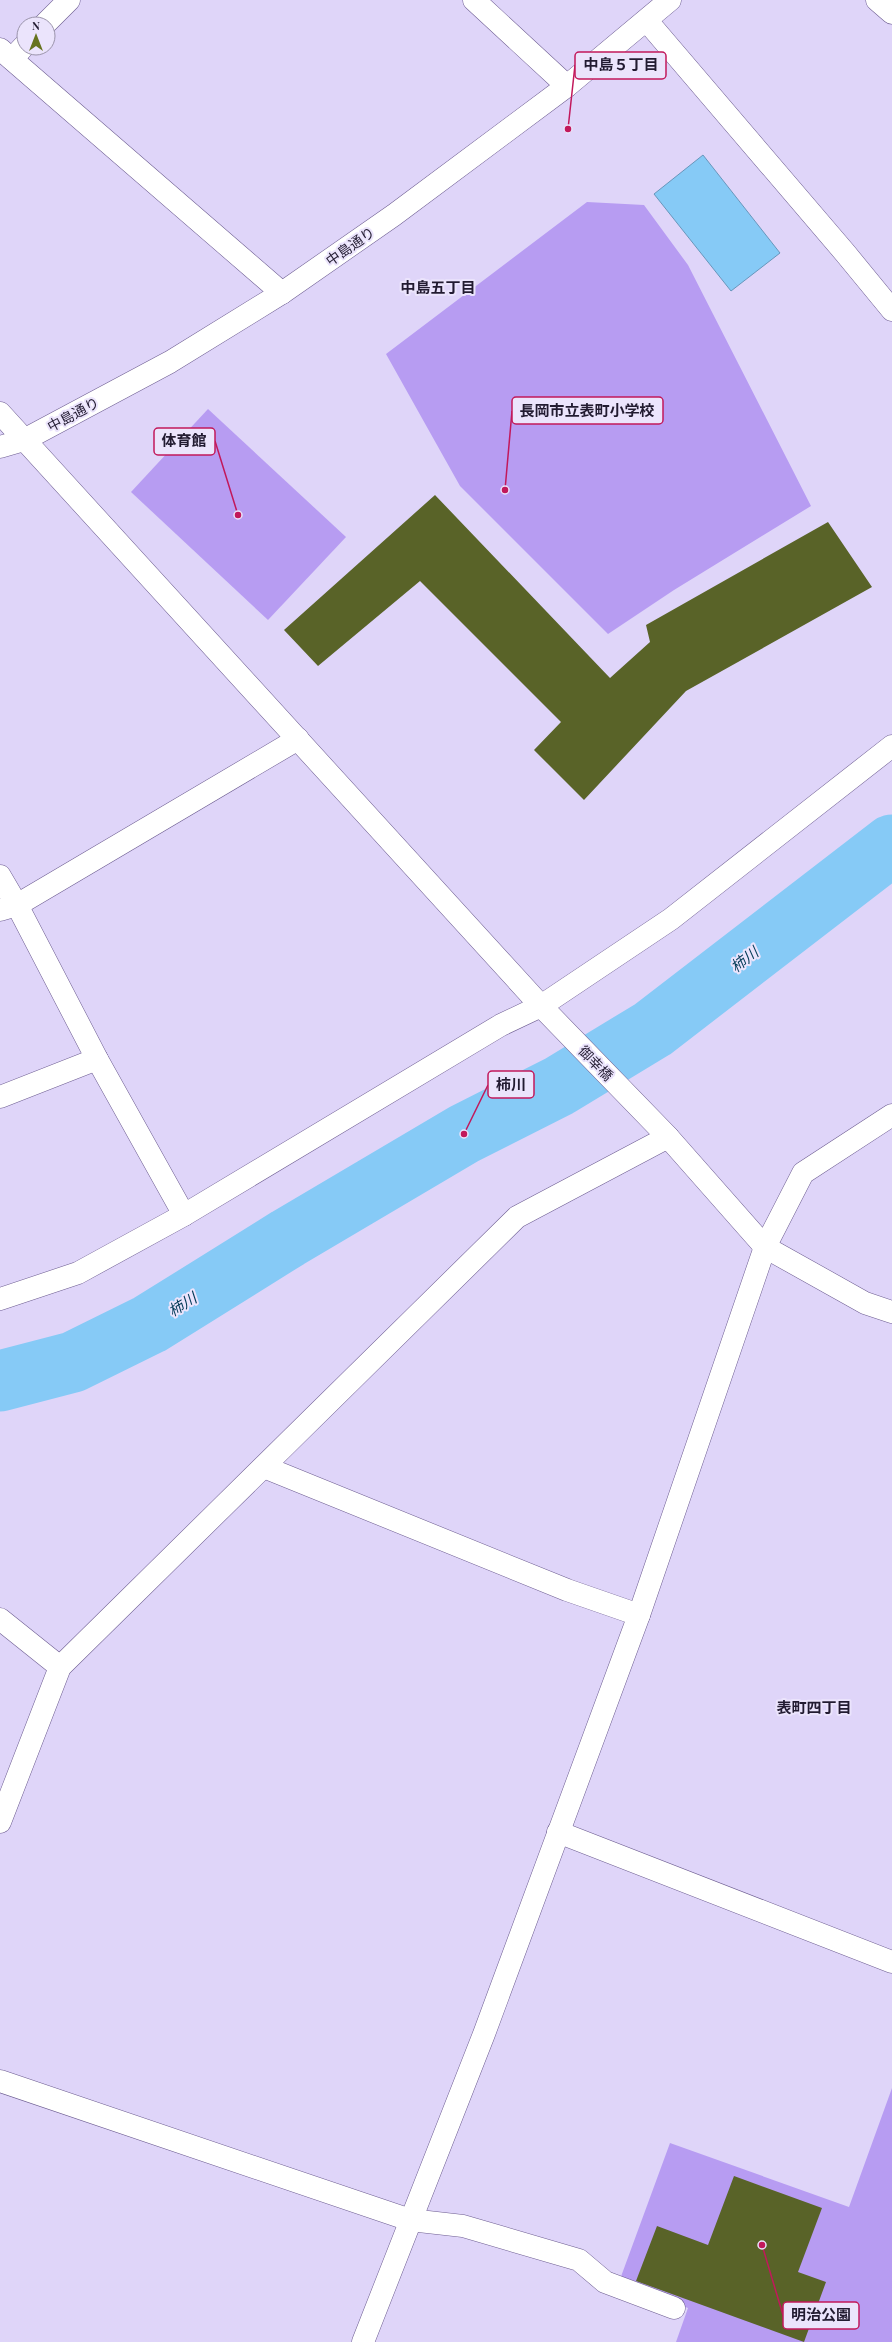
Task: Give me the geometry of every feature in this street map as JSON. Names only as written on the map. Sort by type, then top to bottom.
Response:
[{"type":"street","points":[[53,16],[68,0]]},
{"type":"street","points":[[474,0],[567,86]]},
{"type":"street","name":"中島通り","points":[[0,447],[24,440],[170,362],[282,293],[394,216],[567,86],[647,21],[670,0]]},
{"type":"street","points":[[877,0],[892,13]]},
{"type":"street","points":[[647,21],[892,310]]},
{"type":"street","points":[[12,52],[282,293]]},
{"type":"street","name":"御幸橋","points":[[0,413],[542,1006],[668,1137],[765,1247],[865,1302],[892,1312]]},
{"type":"street","points":[[9,907],[298,739]]},
{"type":"street","points":[[0,1299],[78,1273],[184,1215],[501,1025],[542,1006],[671,919],[892,746]]},
{"type":"street","points":[[0,876],[9,907],[97,1059],[184,1215]]},
{"type":"street","points":[[0,1097],[97,1059]]},
{"type":"street","points":[[363,2342],[484,2034],[639,1615],[765,1247],[803,1172],[892,1115]]},
{"type":"street","points":[[0,1822],[60,1667],[517,1217],[668,1137]]},
{"type":"street","points":[[264,1467],[567,1590],[639,1615]]},
{"type":"street","points":[[0,1619],[60,1667]]},
{"type":"street","points":[[558,1832],[892,1962]]},
{"type":"street","points":[[0,2081],[410,2220],[463,2226],[579,2260],[605,2282],[674,2308]]},
{"type":"shaded area","points":[[587,202],[644,205],[688,265],[811,506],[674,590],[608,634],[460,486],[386,354]]},
{"type":"shaded area","points":[[208,409],[346,537],[268,620],[131,492]]},
{"type":"shaded area","points":[[892,2088],[892,2342],[676,2342],[688,2308],[619,2282],[670,2143],[849,2207]]},
{"type":"water","points":[[703,155],[780,253],[731,291],[654,194]]},
{"type":"building","points":[[435,495],[610,678],[650,642],[646,625],[828,522],[872,587],[686,691],[584,800],[534,750],[561,722],[420,581],[318,666],[284,630]]},
{"type":"building","points":[[734,2176],[822,2208],[798,2272],[826,2282],[804,2342],[636,2281],[657,2226],[708,2245]]},
{"type":"waterway","name":"柿川","points":[[0,1381],[73,1362],[150,1324],[288,1238],[464,1134],[559,1086],[653,1029],[892,845]]},
{"type":"place","name":"中島５丁目","points":[[568,129]]},
{"type":"place","name":"長岡市立表町小学校","points":[[505,490]]},
{"type":"place","name":"体育館","points":[[238,515]]},
{"type":"place","name":"柿川","points":[[464,1134]]},
{"type":"place","name":"明治公園","points":[[762,2245]]},
{"type":"district","name":"中島五丁目","points":[[438,287]]},
{"type":"district","name":"表町四丁目","points":[[814,1707]]}]
